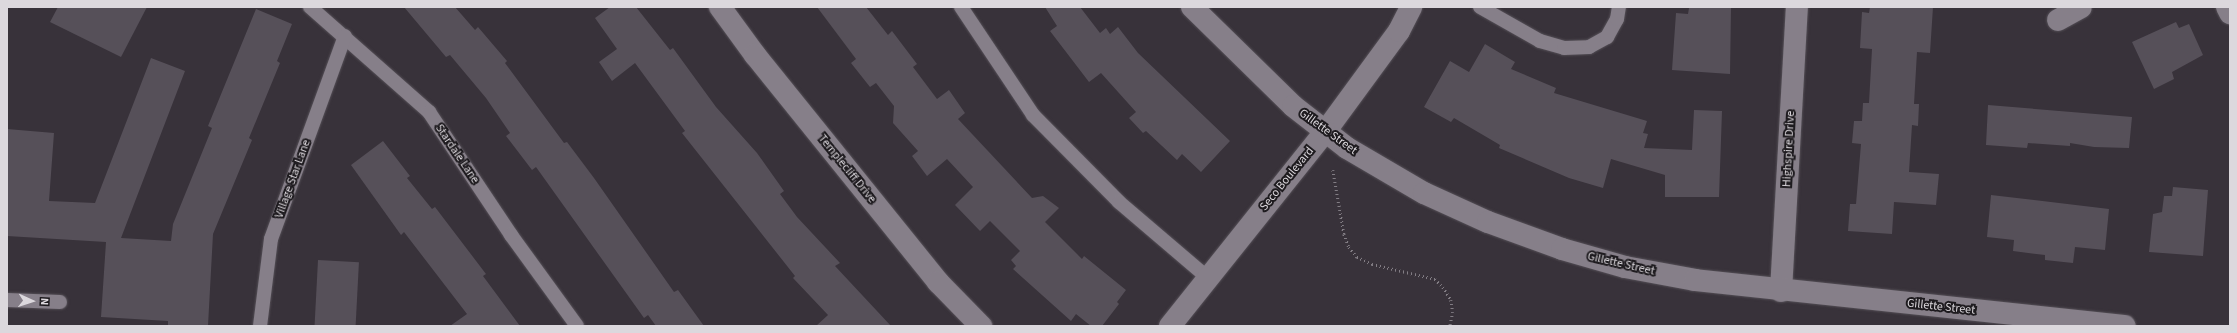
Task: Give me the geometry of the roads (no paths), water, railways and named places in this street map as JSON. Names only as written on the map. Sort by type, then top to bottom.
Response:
[{"type":"street","name":"Templecliff Drive","points":[[720,7],[755,55],[933,276],[981,326]]},
{"type":"street","name":"Gillette Street","points":[[1192,7],[1293,106],[1347,148],[1424,192],[1488,222],[1562,249],[1624,267],[1695,280],[1781,291],[2125,326]]},
{"type":"street","name":"Seco Boulevard","points":[[1170,326],[1325,132],[1400,31],[1411,7]]},
{"type":"street","name":"Highspire Drive","points":[[1781,291],[1797,7]]},
{"type":"street","points":[[2058,20],[2082,7]]},
{"type":"street","points":[[2227,7],[2230,13]]},
{"type":"lane","name":"Stardale Lane","points":[[310,7],[346,36],[429,112],[511,235],[578,326]]},
{"type":"lane","points":[[961,7],[1033,116],[1119,202],[1208,278]]},
{"type":"lane","points":[[1480,7],[1540,41],[1564,48],[1589,47],[1607,38],[1617,18],[1619,7]]},
{"type":"lane","name":"Village Star Lane","points":[[260,326],[271,239],[346,36]]},
{"type":"lane","points":[[7,300],[60,302]]}]
